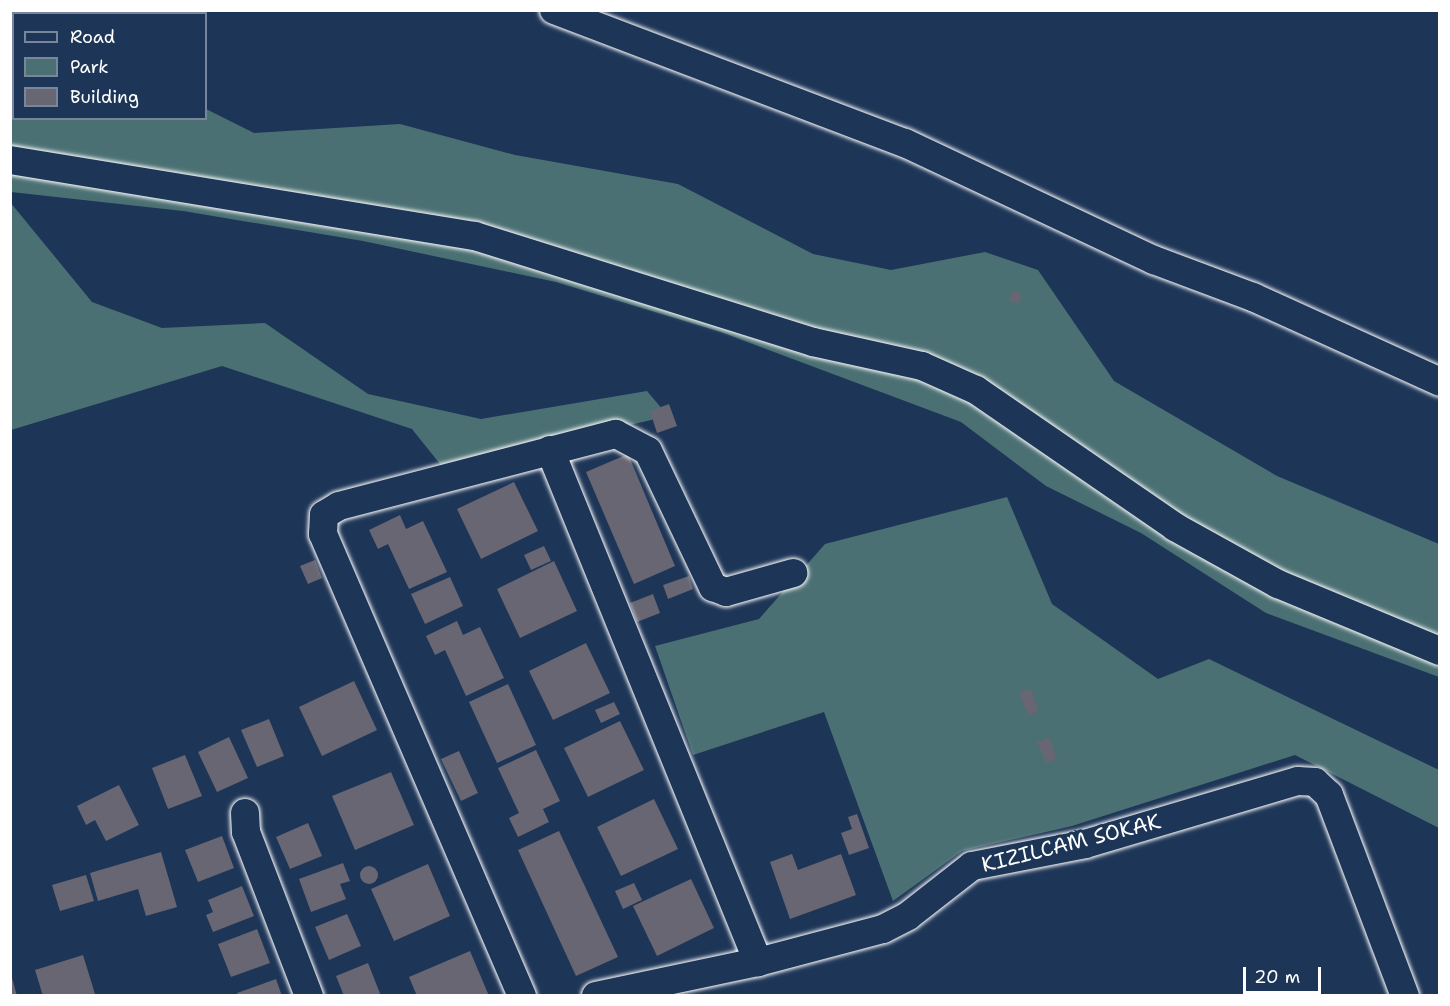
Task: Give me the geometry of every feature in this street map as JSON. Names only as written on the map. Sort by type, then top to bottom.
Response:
[{"type":"street","points":[[554,10],[905,143],[1154,260],[1253,297],[1440,382]]},
{"type":"street","points":[[10,160],[475,236],[813,342],[922,366],[976,390],[1206,544],[1278,584],[1440,651]]},
{"type":"street","points":[[522,996],[323,534],[324,515],[550,450],[616,434],[637,442],[648,451],[714,587],[726,592],[793,573]]},
{"type":"street","points":[[550,450],[758,962]]},
{"type":"street","points":[[596,996],[758,962],[883,929],[908,916],[972,866],[1085,844],[1298,781],[1315,782],[1329,795],[1405,996]]},
{"type":"street","points":[[245,813],[246,832],[309,996]]},
{"type":"green space","points":[[10,67],[12,120],[207,120],[207,110],[254,133],[400,124],[515,155],[678,184],[813,254],[891,270],[985,252],[1038,270],[1114,381],[1277,476],[1439,544],[1439,677],[1266,613],[1141,533],[1046,486],[961,422],[721,332],[556,282],[363,241],[183,211],[11,192]]},
{"type":"green space","points":[[10,202],[92,302],[162,328],[265,323],[368,394],[481,419],[647,391],[668,416],[444,469],[412,429],[222,366],[11,430]]},
{"type":"green space","points":[[1007,497],[1052,604],[1158,679],[1209,659],[1439,770],[1439,828],[1295,755],[1072,826],[962,851],[893,901],[824,712],[693,755],[655,646],[759,619],[825,544]]},
{"type":"building","points":[[1013,290],[1022,294],[1018,304],[1009,300]]},
{"type":"building","points":[[669,404],[677,426],[657,433],[650,411]]},
{"type":"building","points":[[628,454],[675,566],[634,584],[586,472]]},
{"type":"building","points":[[514,482],[538,531],[481,559],[457,509]]},
{"type":"building","points":[[400,515],[406,529],[423,521],[447,572],[409,589],[388,544],[378,549],[369,530]]},
{"type":"building","points":[[544,546],[551,561],[531,570],[524,555]]},
{"type":"building","points":[[315,560],[322,578],[308,584],[300,566]]},
{"type":"building","points":[[554,561],[577,611],[520,638],[497,589]]},
{"type":"building","points":[[689,576],[693,589],[668,599],[663,585]]},
{"type":"building","points":[[450,577],[463,606],[425,624],[411,594]]},
{"type":"building","points":[[653,594],[660,613],[637,622],[630,603]]},
{"type":"building","points":[[457,621],[463,635],[480,627],[504,678],[466,696],[445,650],[435,655],[426,636]]},
{"type":"building","points":[[586,643],[610,693],[553,720],[529,671]]},
{"type":"building","points":[[354,681],[377,730],[322,756],[299,707]]},
{"type":"building","points":[[508,684],[536,745],[497,763],[469,702]]},
{"type":"building","points":[[1031,689],[1039,711],[1028,715],[1019,693]]},
{"type":"building","points":[[614,702],[620,714],[601,723],[595,710]]},
{"type":"building","points":[[269,719],[284,756],[257,767],[241,730]]},
{"type":"building","points":[[620,721],[644,770],[588,797],[564,748]]},
{"type":"building","points":[[229,737],[248,778],[217,792],[198,752]]},
{"type":"building","points":[[1049,737],[1057,759],[1046,763],[1037,742]]},
{"type":"building","points":[[536,750],[560,801],[543,809],[549,822],[518,837],[509,818],[519,813],[498,768]]},
{"type":"building","points":[[459,751],[478,793],[461,801],[441,759]]},
{"type":"building","points":[[185,755],[202,796],[168,809],[152,768]]},
{"type":"building","points":[[391,772],[414,825],[355,850],[332,796]]},
{"type":"building","points":[[119,785],[139,825],[106,841],[95,820],[86,825],[77,806]]},
{"type":"building","points":[[654,799],[678,849],[621,876],[597,827]]},
{"type":"building","points":[[857,814],[869,848],[849,855],[841,833],[852,829],[848,817]]},
{"type":"building","points":[[308,823],[322,856],[290,869],[276,837]]},
{"type":"building","points":[[559,831],[618,957],[576,976],[518,850]]},
{"type":"building","points":[[222,836],[234,868],[198,882],[185,850]]},
{"type":"building","points":[[161,852],[177,907],[146,916],[138,889],[98,901],[90,873]]},
{"type":"building","points":[[792,854],[798,870],[841,854],[856,895],[790,919],[770,862]]},
{"type":"building","points":[[343,863],[350,881],[340,884],[346,899],[311,912],[299,879]]},
{"type":"building","points":[[428,864],[450,916],[394,941],[371,889]]},
{"type":"building","points":[[369,866],[375,869],[378,875],[375,881],[369,884],[363,881],[360,875],[363,869]]},
{"type":"building","points":[[86,875],[94,901],[60,911],[52,885]]},
{"type":"building","points":[[691,879],[714,928],[657,956],[633,906]]},
{"type":"building","points":[[634,883],[642,900],[623,909],[615,891]]},
{"type":"building","points":[[242,886],[254,916],[213,932],[206,915],[213,912],[208,900]]},
{"type":"building","points":[[347,914],[361,946],[329,960],[315,927]]},
{"type":"building","points":[[257,929],[270,963],[231,977],[218,944]]},
{"type":"building","points":[[470,951],[489,996],[417,996],[409,977]]},
{"type":"building","points":[[83,955],[95,994],[43,996],[35,970]]},
{"type":"building","points":[[368,963],[381,996],[344,996],[336,976]]},
{"type":"building","points":[[11,974],[17,996],[10,996]]},
{"type":"building","points":[[276,979],[282,996],[238,996],[237,993]]}]
